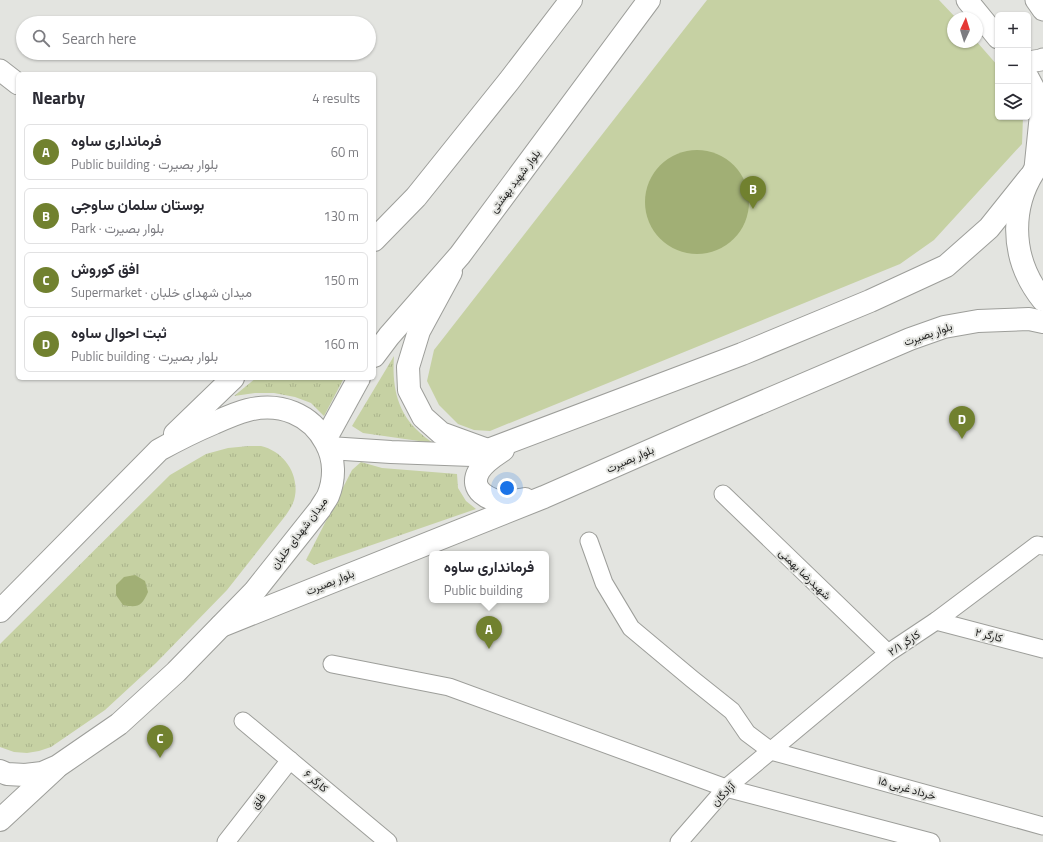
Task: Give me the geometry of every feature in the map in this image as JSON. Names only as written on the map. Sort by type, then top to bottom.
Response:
[{"type":"main road","points":[[376,238],[416,197],[571,0]]},
{"type":"main road","name":"بلوار شهید بهشتی","points":[[377,348],[460,255],[649,0]]},
{"type":"main road","points":[[1036,168],[1022,196],[1018,216],[1017,235],[1020,255],[1026,273],[1043,300]]},
{"type":"main road","points":[[358,380],[327,444],[391,452],[472,455],[488,450],[756,348],[870,301],[946,266],[989,228],[1036,168]]},
{"type":"main road","points":[[460,255],[419,331],[408,367],[409,390],[423,417],[441,433],[488,450]]},
{"type":"main road","name":"بلوار بصیرت","points":[[221,626],[544,497],[910,339],[944,327],[978,321],[1029,319],[1043,322]]},
{"type":"main road","points":[[159,450],[231,380]]},
{"type":"main road","name":"میدان شهدای خلبان","points":[[0,771],[7,774],[24,775],[42,773],[58,766],[119,724],[176,672],[254,592],[320,509],[328,496],[333,480],[333,464],[327,444],[322,434],[310,422],[296,413],[281,409],[266,408],[249,410],[233,415],[186,434],[159,450],[2,605]]},
{"type":"main road","points":[[518,439],[489,459],[479,470],[476,478],[477,488],[482,494],[488,497],[507,502],[544,497]]},
{"type":"main road","points":[[0,820],[58,766]]},
{"type":"street","points":[[966,0],[995,34]]},
{"type":"street","points":[[1031,62],[1043,59]]},
{"type":"street","points":[[0,70],[16,82]]},
{"type":"street","points":[[1031,83],[1039,98],[1040,119],[1036,168]]},
{"type":"street","name":"شهیدرضا بهمنی","points":[[722,494],[888,653]]},
{"type":"street","points":[[589,541],[604,583],[631,628],[732,711],[747,733],[771,751]]},
{"type":"street","name":"کارگر ۲/۱","points":[[771,751],[888,653],[936,621],[1037,544],[1043,546]]},
{"type":"street","name":"کارگر ۲","points":[[936,621],[1043,649]]},
{"type":"street","points":[[332,664],[449,687],[726,788],[932,842]]},
{"type":"street","name":"کارگر ۶","points":[[243,721],[388,842]]},
{"type":"street","name":"آزادگان","points":[[679,842],[726,788],[771,751]]},
{"type":"street","name":"۱۵ خرداد غربی","points":[[771,751],[1043,826]]},
{"type":"street","name":"فلق","points":[[226,842],[290,760]]},
{"type":"green space","points":[[707,0],[939,0],[950,12],[947,12],[947,48],[982,48],[995,63],[995,120],[1023,120],[1022,144],[934,240],[900,264],[490,431],[474,430],[458,424],[439,405],[427,381],[434,350]]},
{"type":"green space","points":[[394,356],[395,386],[404,413],[416,429],[433,443],[363,433],[352,426]]},
{"type":"green space","points":[[254,380],[343,380],[324,416],[311,403],[295,397],[274,393],[255,393],[234,396]]},
{"type":"green space","points":[[261,446],[269,449],[288,464],[292,471],[296,487],[295,496],[293,504],[286,515],[227,590],[156,663],[105,710],[51,747],[27,753],[14,752],[0,747],[0,644],[170,475],[206,454],[228,448]]},
{"type":"green space","points":[[361,462],[382,468],[457,474],[458,488],[466,501],[476,509],[314,565],[306,560],[352,470]]},
{"type":"shaded area","points":[[697,150],[717,154],[734,165],[745,182],[749,202],[745,222],[734,239],[717,250],[697,254],[677,250],[660,239],[649,222],[645,202],[649,182],[660,165],[677,154]]},
{"type":"shaded area","points":[[135,575],[145,581],[148,592],[144,600],[139,605],[123,605],[116,595],[116,585],[124,577]]},
{"type":"place","name":"بوستان سلمان ساوجی","points":[[753,209]]},
{"type":"place","name":"ثبت احوال ساوه","points":[[962,439]]},
{"type":"place","name":"فرمانداری ساوه","points":[[489,649]]},
{"type":"place","name":"افق کوروش","points":[[160,758]]}]
